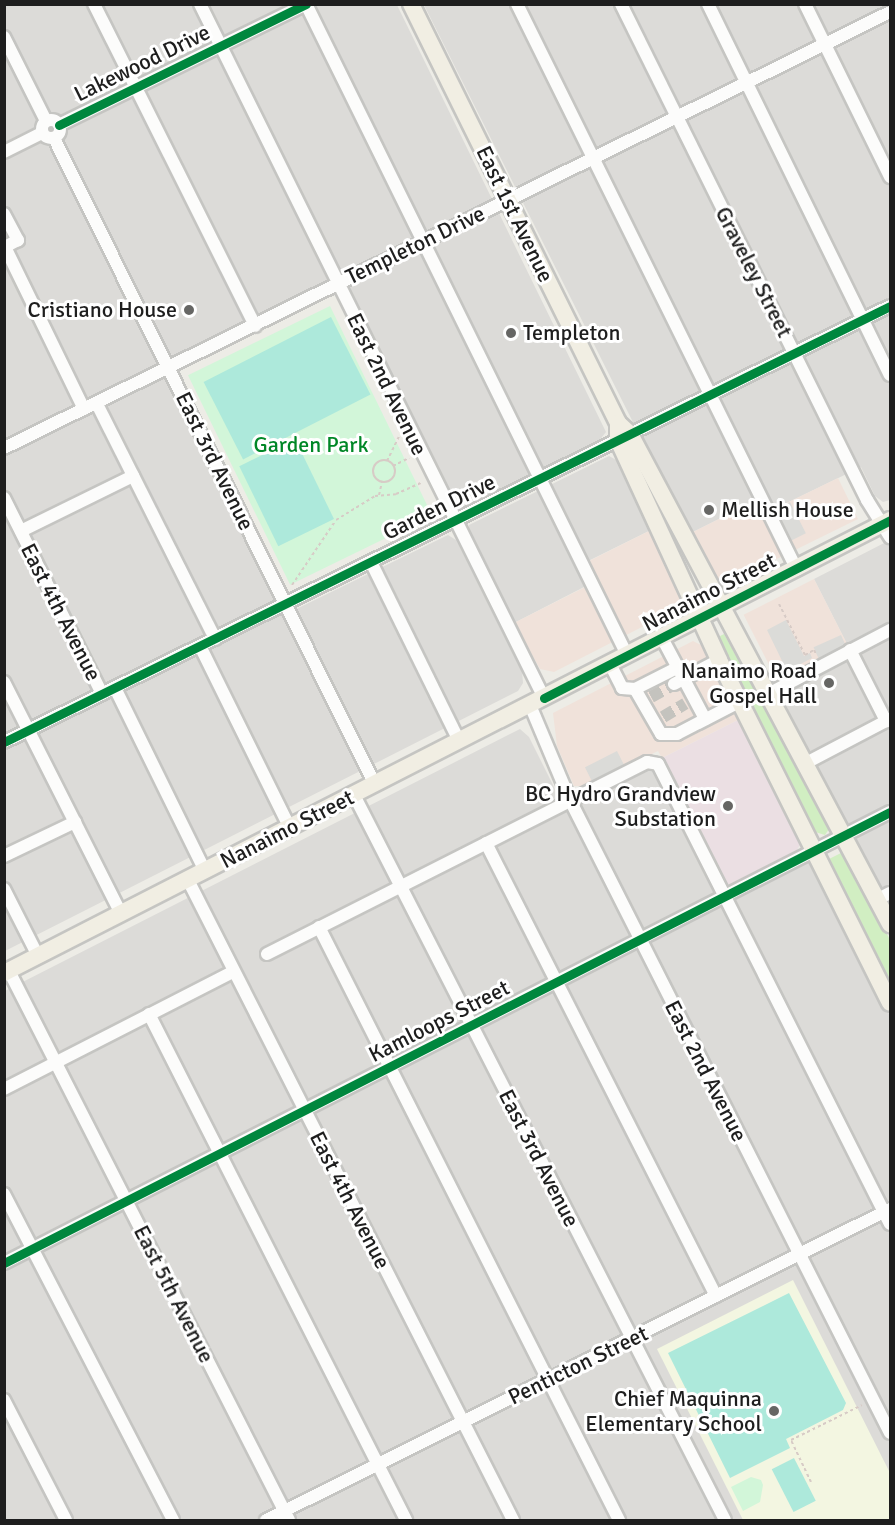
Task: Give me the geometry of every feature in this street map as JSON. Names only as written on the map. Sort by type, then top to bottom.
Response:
[{"type":"main road","name":"East 1st Avenue","points":[[411,4],[622,432],[770,693],[844,835],[884,896],[891,924]]},
{"type":"main road","name":"East 1st Avenue","points":[[622,432],[719,660],[891,1003]]},
{"type":"main road","name":"Nanaimo Street","points":[[7,972],[610,664],[888,527]]},
{"type":"street","points":[[94,4],[255,326]]},
{"type":"street","name":"East 2nd Avenue","points":[[200,4],[455,521],[537,702],[570,800],[891,1433]]},
{"type":"street","points":[[517,4],[797,570]]},
{"type":"street","name":"Graveley Street","points":[[621,4],[867,500],[888,527]]},
{"type":"street","points":[[708,4],[891,375]]},
{"type":"street","points":[[805,4],[891,177]]},
{"type":"street","points":[[306,5],[627,656]]},
{"type":"street","name":"Lakewood Drive","points":[[48,131],[306,5]]},
{"type":"street","name":"Templeton Drive","points":[[4,448],[169,369],[338,283],[891,12]]},
{"type":"street","name":"East 3rd Avenue","points":[[4,37],[48,131],[375,785]]},
{"type":"street","points":[[4,152],[48,131]]},
{"type":"street","points":[[4,214],[18,240],[5,247],[84,409]]},
{"type":"street","name":"Garden Drive","points":[[4,742],[455,521],[540,478],[622,432],[710,395],[891,306]]},
{"type":"street","points":[[97,404],[215,639]]},
{"type":"street","points":[[21,531],[133,476]]},
{"type":"street","name":"East 4th Avenue","points":[[4,498],[102,694]]},
{"type":"street","points":[[371,562],[459,741]]},
{"type":"street","points":[[770,693],[891,630]]},
{"type":"street","points":[[662,638],[677,668],[679,682],[689,702],[705,719]]},
{"type":"street","points":[[201,646],[290,828]]},
{"type":"street","points":[[807,762],[888,720],[850,650]]},
{"type":"street","points":[[679,682],[719,660]]},
{"type":"street","points":[[610,664],[622,688],[635,689],[677,668]]},
{"type":"street","points":[[4,682],[122,914]]},
{"type":"street","name":"East 4th Avenue","points":[[115,688],[206,871]]},
{"type":"street","points":[[635,689],[646,699],[658,719],[661,734],[677,734],[739,702]]},
{"type":"street","points":[[267,954],[646,762],[658,764],[887,1211],[891,1224]]},
{"type":"street","name":"East 3rd Avenue","points":[[354,795],[725,1521]]},
{"type":"street","name":"Kamloops Street","points":[[4,1263],[726,898],[891,812]]},
{"type":"street","points":[[4,856],[75,822]]},
{"type":"street","points":[[486,843],[716,1296]]},
{"type":"street","name":"East 4th Avenue","points":[[188,880],[513,1521]]},
{"type":"street","points":[[4,889],[38,956]]},
{"type":"street","points":[[319,927],[388,1069],[619,1521]]},
{"type":"street","name":"East 5th Avenue","points":[[7,972],[56,1062],[287,1516]]},
{"type":"street","points":[[4,1089],[233,972]]},
{"type":"street","points":[[149,1014],[406,1521]]},
{"type":"street","points":[[4,1194],[173,1521]]},
{"type":"street","name":"Penticton Street","points":[[266,1521],[287,1516],[463,1421],[887,1211]]},
{"type":"street","points":[[4,1400],[66,1521]]},
{"type":"path","points":[[387,461],[399,436]]},
{"type":"path","points":[[393,466],[409,458]]},
{"type":"path","points":[[387,461],[393,466]]},
{"type":"path","points":[[382,482],[376,478],[373,469],[377,463],[387,461]]},
{"type":"path","points":[[382,482],[392,478],[393,466]]},
{"type":"path","points":[[380,495],[382,482]]},
{"type":"path","points":[[292,585],[308,556],[336,520],[380,495],[396,494],[421,483]]},
{"type":"path","points":[[779,604],[805,655],[814,650]]},
{"type":"path","points":[[811,1482],[791,1440],[862,1405]]},
{"type":"shaded area","points":[[5,5],[397,5],[606,432],[598,442],[460,508],[453,502],[340,276],[180,355],[172,355],[166,349],[154,355],[282,616],[448,535],[456,540],[522,671],[523,683],[518,691],[5,951]]},
{"type":"shaded area","points":[[424,5],[890,5],[890,500],[883,502],[875,496],[861,467],[764,514],[757,500],[689,534]]},
{"type":"shaded area","points":[[331,317],[370,395],[243,459],[204,382]]},
{"type":"shaded area","points":[[295,439],[334,519],[278,546],[239,466]]},
{"type":"shaded area","points":[[609,456],[620,462],[649,531],[576,567],[586,586],[514,623],[469,534],[469,525]]},
{"type":"shaded area","points":[[838,478],[858,519],[726,584],[718,584],[689,534],[757,500],[764,514]]},
{"type":"shaded area","points":[[790,502],[806,533],[790,541],[774,510]]},
{"type":"shaded area","points":[[649,531],[681,598],[679,608],[554,672],[540,669],[514,623],[597,581],[587,562]]},
{"type":"shaded area","points":[[890,540],[890,910],[779,692],[859,656],[848,646],[814,579]]},
{"type":"shaded area","points":[[814,579],[848,646],[778,682],[744,615]]},
{"type":"shaded area","points":[[786,620],[804,656],[810,653],[812,658],[787,671],[767,630]]},
{"type":"shaded area","points":[[841,635],[846,646],[818,658],[814,647]]},
{"type":"shaded area","points":[[693,641],[703,646],[740,719],[662,758],[658,751],[585,786],[574,786],[557,746],[553,713]]},
{"type":"shaded area","points":[[740,719],[801,843],[797,850],[728,885],[720,877],[662,758]]},
{"type":"shaded area","points":[[520,729],[529,737],[565,809],[652,768],[723,905],[803,861],[811,863],[890,1016],[890,1520],[5,1520],[5,991]]},
{"type":"shaded area","points":[[617,751],[625,767],[593,783],[585,767]]},
{"type":"shaded area","name":"Chief Maquinna Elementary School","points":[[793,1280],[890,1473],[890,1520],[743,1520],[657,1349]]},
{"type":"shaded area","points":[[789,1293],[846,1403],[843,1410],[786,1439],[790,1448],[730,1478],[668,1353]]},
{"type":"shaded area","points":[[794,1458],[816,1501],[794,1512],[772,1469]]},
{"type":"green space","name":"Garden Park","points":[[330,306],[432,515],[290,585],[188,375]]},
{"type":"green space","points":[[724,634],[831,826],[825,835],[812,831],[737,681],[718,637]]},
{"type":"green space","points":[[845,851],[890,940],[890,985],[827,860]]},
{"type":"green space","points":[[751,1477],[761,1480],[763,1485],[760,1502],[743,1511],[731,1487]]},
{"type":"tunnel","points":[[651,697],[674,684]]},
{"type":"tunnel","points":[[663,717],[685,704]]},
{"type":"cycle path","points":[[59,125],[306,4]]},
{"type":"cycle path","points":[[4,742],[890,306]]},
{"type":"cycle path","points":[[544,698],[890,520]]},
{"type":"cycle path","points":[[4,1263],[890,812]]},
{"type":"place","name":"Cristiano House","points":[[189,310]]},
{"type":"place","name":"Templeton","points":[[511,333]]},
{"type":"place","name":"Mellish House","points":[[709,510]]},
{"type":"place","name":"Nanaimo Road Gospel Hall","points":[[829,683]]},
{"type":"place","name":"BC Hydro Grandview Substation","points":[[728,806]]},
{"type":"place","name":"Chief Maquinna Elementary School","points":[[774,1411]]}]
